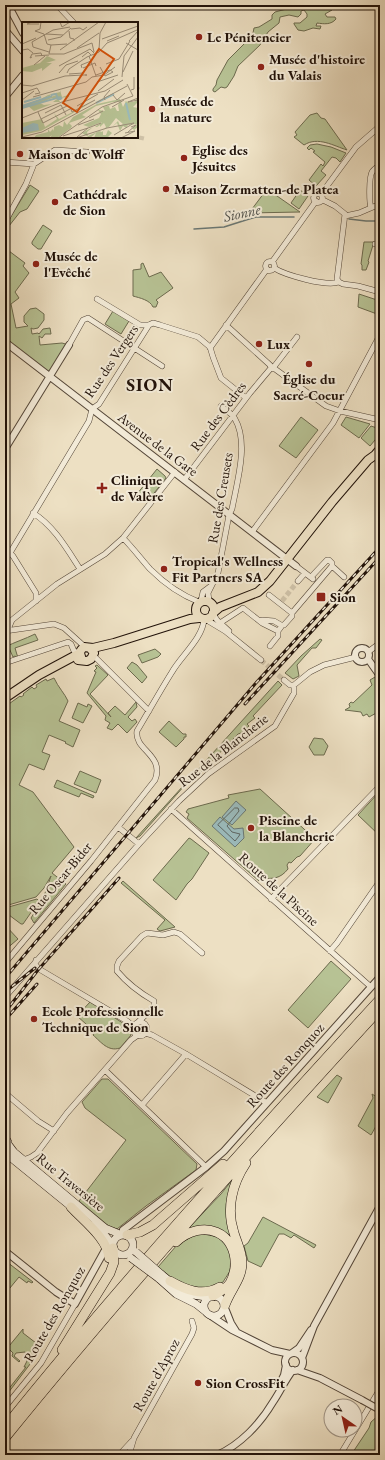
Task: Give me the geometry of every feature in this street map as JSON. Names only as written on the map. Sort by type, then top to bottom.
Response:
[{"type":"highway","points":[[5,1427],[139,1267],[262,1128],[380,999]]},
{"type":"highway","points":[[5,1438],[132,1285],[380,1009]]},
{"type":"highway","points":[[124,1233],[140,1232],[148,1228],[189,1194],[262,1128]]},
{"type":"highway","points":[[225,1306],[229,1293],[239,1278],[242,1262],[232,1223],[232,1193],[240,1172],[261,1140]]},
{"type":"highway","points":[[71,1207],[102,1240],[108,1250],[108,1263],[98,1292]]},
{"type":"highway","points":[[132,1285],[185,1234],[196,1230],[209,1230],[220,1234],[229,1243],[234,1255],[235,1267],[231,1282],[213,1295]]},
{"type":"highway","points":[[32,1394],[112,1270],[114,1262],[110,1248]]},
{"type":"highway","points":[[170,1281],[192,1291],[209,1291],[223,1285],[231,1276],[235,1267]]},
{"type":"main road","points":[[368,460],[371,453],[380,442]]},
{"type":"main road","points":[[5,698],[46,671],[87,653],[190,619],[203,619],[210,617],[220,607],[239,601],[258,592],[288,559],[332,502],[368,460],[380,450]]},
{"type":"main road","points":[[148,632],[186,616],[203,603],[223,601],[264,586]]},
{"type":"main road","points":[[203,603],[214,608],[213,613]]},
{"type":"main road","points":[[203,603],[196,613],[203,619]]},
{"type":"main road","points":[[5,1152],[7,1140]]},
{"type":"main road","name":"Rue Traversière","points":[[7,1140],[14,1152],[21,1159],[105,1228],[124,1233],[132,1240],[131,1252]]},
{"type":"main road","name":"Rue Traversière","points":[[5,1152],[104,1234],[110,1248],[118,1254],[131,1252],[160,1276],[170,1281],[187,1294],[195,1296],[213,1295]]},
{"type":"main road","points":[[110,1248],[115,1239],[124,1233]]},
{"type":"main road","points":[[160,1276],[176,1294],[196,1304],[208,1314],[220,1315],[225,1306],[220,1298],[213,1295],[204,1303],[208,1314]]},
{"type":"street","points":[[8,5],[22,31]]},
{"type":"street","points":[[57,5],[73,22]]},
{"type":"street","points":[[5,30],[22,50]]},
{"type":"street","points":[[5,97],[22,77]]},
{"type":"street","points":[[321,194],[356,147],[380,126]]},
{"type":"street","points":[[5,222],[26,184],[34,164],[55,150],[87,152]]},
{"type":"street","points":[[5,162],[34,164]]},
{"type":"street","points":[[371,208],[371,175],[380,165]]},
{"type":"street","points":[[316,201],[314,199],[314,195],[318,193],[321,194]]},
{"type":"street","points":[[321,194],[323,200]]},
{"type":"street","points":[[316,201],[320,202],[323,200],[330,202],[344,212],[345,216],[337,279],[339,282]]},
{"type":"street","points":[[272,262],[316,201]]},
{"type":"street","points":[[345,216],[359,213],[380,204]]},
{"type":"street","points":[[267,269],[265,266],[266,262],[272,262]]},
{"type":"street","points":[[272,262],[274,268]]},
{"type":"street","points":[[267,269],[271,270],[274,268],[287,274],[305,279],[336,283],[339,282],[342,284],[358,286],[380,292]]},
{"type":"street","points":[[210,347],[267,269]]},
{"type":"street","points":[[97,299],[140,325],[149,325],[153,323],[195,336],[210,347],[221,378],[246,398]]},
{"type":"street","points":[[5,449],[48,376],[69,345],[83,320],[86,318],[135,347],[162,366]]},
{"type":"street","name":"Rue des Vergers","points":[[92,409],[99,404],[149,325]]},
{"type":"street","points":[[226,325],[272,368],[321,402],[340,411],[380,420]]},
{"type":"street","points":[[252,532],[333,423],[380,335]]},
{"type":"street","name":"Rue des Cèdres","points":[[184,480],[246,398],[297,337]]},
{"type":"street","name":"Avenue de la Gare","points":[[5,342],[296,566]]},
{"type":"street","points":[[221,406],[232,416]]},
{"type":"street","points":[[36,601],[36,593],[13,556],[7,555],[90,421],[92,409]]},
{"type":"street","name":"Rue des Creusets","points":[[203,603],[218,573],[229,515],[232,508],[242,448],[236,420],[232,416]]},
{"type":"street","points":[[90,421],[103,417]]},
{"type":"street","points":[[7,630],[12,620],[57,584],[105,554],[123,538],[175,472]]},
{"type":"street","points":[[33,513],[57,534],[80,569]]},
{"type":"street","points":[[123,538],[166,584],[182,594],[203,603]]},
{"type":"street","points":[[311,577],[327,560],[332,562],[344,577]]},
{"type":"street","points":[[270,646],[278,636],[281,625],[284,625],[292,616],[292,613],[332,562]]},
{"type":"street","points":[[296,566],[317,582]]},
{"type":"street","points":[[298,581],[305,573]]},
{"type":"street","points":[[269,595],[282,603],[292,613]]},
{"type":"street","points":[[239,601],[263,620],[274,621],[281,625]]},
{"type":"street","points":[[239,601],[242,608],[262,623],[278,632]]},
{"type":"street","points":[[220,623],[229,619],[242,608]]},
{"type":"street","points":[[203,619],[225,631],[261,660],[248,646],[220,623],[213,613]]},
{"type":"street","points":[[7,630],[42,624],[58,625],[74,638],[87,653],[149,711],[175,666],[199,634],[204,623],[203,619]]},
{"type":"street","points":[[74,638],[87,653]]},
{"type":"street","points":[[5,663],[68,642],[71,644],[74,651],[87,653]]},
{"type":"street","points":[[368,652],[380,643]]},
{"type":"street","points":[[356,657],[359,650],[364,649],[368,652]]},
{"type":"street","points":[[368,652],[368,659],[380,676]]},
{"type":"street","points":[[356,657],[358,661],[362,662],[368,659]]},
{"type":"street","points":[[284,680],[290,685],[295,685],[310,672],[324,665],[356,657]]},
{"type":"street","name":"Rue de la Blancherie","points":[[5,997],[138,844],[171,809],[208,774],[273,727],[294,693],[295,685]]},
{"type":"street","name":"Rue Oscar-Bider","points":[[5,963],[91,861],[156,777],[157,767],[154,759],[140,743],[137,736],[137,731],[149,711]]},
{"type":"street","points":[[272,900],[380,786]]},
{"type":"street","name":"Route de la Piscine","points":[[171,809],[371,987]]},
{"type":"street","points":[[118,827],[138,844]]},
{"type":"street","points":[[330,951],[380,881]]},
{"type":"street","points":[[131,1040],[135,1026],[154,1007],[154,1001],[146,998],[117,971],[119,961],[142,936],[147,934],[163,935],[174,932],[180,934],[202,953]]},
{"type":"street","points":[[37,959],[36,964],[39,968],[135,1026],[138,1035]]},
{"type":"street","name":"Route des Ronquoz","points":[[124,1233],[224,1151],[380,977]]},
{"type":"street","points":[[135,1026],[143,1023],[148,1013]]},
{"type":"street","points":[[143,1023],[146,1026],[146,1031],[152,1035],[267,1103]]},
{"type":"street","points":[[21,1159],[26,1159],[35,1154],[131,1040],[138,1035],[143,1035],[146,1031]]},
{"type":"street","points":[[142,1105],[186,1054]]},
{"type":"street","points":[[105,1070],[206,1167]]},
{"type":"street","points":[[5,1093],[38,1121],[54,1131]]},
{"type":"street","points":[[32,1167],[35,1154]]},
{"type":"street","points":[[264,1415],[282,1379],[286,1358],[299,1348],[314,1326],[380,1206]]},
{"type":"street","name":"Route des Ronquoz","points":[[5,1407],[41,1362],[110,1248]]},
{"type":"street","points":[[5,1251],[56,1292],[75,1304]]},
{"type":"street","points":[[225,1306],[231,1323],[242,1335]]},
{"type":"street","points":[[208,1314],[242,1335],[272,1350],[281,1357],[289,1369],[320,1378],[380,1410]]},
{"type":"street","name":"Route d'Aproz","points":[[121,1455],[134,1438],[192,1334],[194,1328],[192,1321]]},
{"type":"street","points":[[217,1455],[231,1448],[243,1438],[264,1415],[295,1370],[300,1367],[314,1326]]},
{"type":"street","points":[[272,1350],[298,1354],[320,1378]]},
{"type":"street","points":[[340,1455],[380,1389]]},
{"type":"street","name":"Route d'Aproz","points":[[121,1455],[134,1438]]},
{"type":"green space","points":[[302,5],[332,5],[332,10],[325,14],[327,17],[335,17],[336,19],[330,23],[317,23],[316,26],[321,26],[320,29],[313,28],[304,31],[298,30],[294,23],[300,23],[307,17],[304,10],[301,11],[301,14],[298,17],[289,15],[280,17],[279,23],[268,32],[260,45],[238,66],[227,87],[221,87],[215,92],[213,91],[228,60],[249,39],[254,28],[259,27],[272,19],[272,15],[275,12]]},
{"type":"green space","points":[[317,113],[321,118],[325,119],[347,150],[331,144],[315,141],[304,145],[294,137],[297,135],[295,132],[310,115]]},
{"type":"green space","points":[[317,144],[331,147],[346,153],[340,162],[336,158],[332,157],[321,171],[326,175],[316,186],[309,180],[321,164],[323,166],[325,162],[313,152],[315,151],[311,148],[309,150],[307,148],[310,145]]},
{"type":"green space","points":[[30,185],[39,191],[27,209],[20,212],[9,226],[7,223]]},
{"type":"green space","points":[[267,189],[300,212],[249,213]]},
{"type":"green space","points":[[300,190],[308,196],[299,209],[291,203]]},
{"type":"green space","points":[[43,225],[52,231],[41,249],[38,249],[32,244],[32,242]]},
{"type":"green space","points":[[364,242],[374,242],[366,270],[362,270],[361,264]]},
{"type":"green space","points":[[5,248],[25,263],[23,266],[29,273],[15,292],[19,298],[11,304],[16,328],[28,326],[24,322],[24,316],[30,309],[36,308],[44,314],[44,320],[38,328],[31,328],[32,334],[39,334],[43,329],[50,328],[51,334],[45,334],[42,338],[39,336],[40,345],[62,343],[69,345],[49,376],[5,342]]},
{"type":"green space","points":[[143,263],[149,277],[161,272],[173,288],[156,300],[158,302],[156,307],[153,307],[150,303],[133,296],[133,270],[141,269],[141,264]]},
{"type":"green space","points":[[359,294],[380,301],[380,308],[377,314],[358,307]]},
{"type":"green space","points":[[113,311],[129,321],[121,334],[105,324]]},
{"type":"green space","points":[[301,417],[318,430],[296,458],[279,446]]},
{"type":"green space","points":[[346,417],[370,424],[359,438],[341,425]]},
{"type":"green space","points":[[371,426],[380,429],[380,434],[370,446],[361,438]]},
{"type":"green space","points":[[157,469],[166,478],[147,502],[137,494]]},
{"type":"green space","points":[[35,634],[38,640],[15,648],[18,658],[15,656],[13,657],[9,648],[5,650],[5,647]]},
{"type":"green space","points":[[320,639],[322,640],[316,648],[312,648],[297,665],[299,676],[293,679],[285,673],[301,656]]},
{"type":"green space","points":[[155,649],[161,654],[158,657],[142,663],[138,655]]},
{"type":"green space","points":[[132,662],[137,665],[147,677],[142,683],[127,668]]},
{"type":"green space","points":[[97,665],[108,675],[90,694],[111,717],[108,713],[115,706],[125,715],[136,702],[137,707],[128,717],[132,721],[135,719],[137,722],[127,733],[118,724],[112,730],[107,728],[110,723],[105,720],[106,716],[87,693],[96,672],[94,671],[97,668],[95,666]]},
{"type":"green space","points":[[375,677],[380,687],[380,711],[369,717],[367,714],[363,716],[361,712],[345,710],[350,707],[349,704],[351,702],[353,703],[372,685],[370,680]]},
{"type":"green space","points":[[54,678],[68,701],[59,721],[80,730],[73,747],[65,743],[66,742],[49,735],[42,752],[50,755],[44,770],[29,764],[19,785],[33,792],[74,847],[52,873],[66,884],[34,923],[31,918],[43,899],[51,876],[44,888],[36,897],[5,906],[5,709],[7,708],[6,706],[20,696],[21,697],[24,695],[23,694],[32,687],[34,689],[37,687],[36,685],[46,679],[47,681]]},
{"type":"green space","points":[[278,681],[282,685],[253,716],[255,718],[247,724],[249,726],[238,734],[202,771],[185,785],[140,836],[136,838]]},
{"type":"green space","points":[[78,703],[87,707],[88,704],[92,706],[83,723],[72,718]]},
{"type":"green space","points":[[169,721],[183,734],[186,734],[186,737],[184,737],[184,739],[176,747],[159,732]]},
{"type":"green space","points":[[314,738],[323,739],[328,746],[324,755],[314,755],[309,747]]},
{"type":"green space","points":[[80,771],[101,780],[96,793],[74,784]]},
{"type":"green space","points":[[57,780],[94,796],[93,798],[81,793],[79,797],[54,787]]},
{"type":"green space","name":"Piscine de la Blancherie","points":[[260,789],[315,839],[300,856],[291,863],[289,862],[287,865],[288,869],[282,875],[273,878],[261,878],[259,881],[187,818],[189,814],[186,812],[188,809],[229,798],[228,795]]},
{"type":"green space","points":[[380,791],[380,836],[358,815]]},
{"type":"green space","points":[[189,838],[209,853],[176,900],[153,880]]},
{"type":"green space","points":[[123,881],[175,927],[160,931],[157,929],[165,920],[121,883]]},
{"type":"green space","points":[[37,899],[39,901],[23,924],[5,912],[5,908]]},
{"type":"green space","points":[[5,925],[18,939],[5,950]]},
{"type":"green space","points":[[331,961],[351,979],[308,1028],[288,1010]]},
{"type":"green space","points":[[90,1002],[129,1027],[131,1035],[120,1048],[112,1049],[105,1046],[93,1035],[95,1032],[77,1016]]},
{"type":"green space","points":[[337,1075],[342,1078],[328,1103],[317,1097]]},
{"type":"green space","points":[[102,1079],[108,1079],[197,1164],[196,1170],[117,1229],[110,1227],[79,1201],[126,1140],[85,1108],[82,1102]]},
{"type":"green space","points":[[372,1094],[380,1099],[380,1119],[371,1135],[358,1126],[373,1098]]},
{"type":"green space","points":[[236,1175],[234,1180],[235,1242],[228,1237],[186,1231],[221,1194]]},
{"type":"green space","points":[[263,1217],[316,1245],[314,1248],[294,1235],[291,1238],[284,1234],[279,1234],[261,1267],[248,1261],[244,1246],[248,1243]]},
{"type":"green space","points":[[198,1233],[219,1237],[228,1245],[231,1257],[230,1271],[223,1282],[210,1290],[179,1284],[158,1267],[177,1245]]},
{"type":"green space","points":[[7,1262],[33,1282],[28,1281],[27,1283],[19,1277],[5,1294],[5,1265]]},
{"type":"green space","points":[[23,1329],[23,1333],[36,1343],[34,1345],[40,1351],[8,1393],[7,1391],[26,1367],[24,1367],[27,1361],[27,1356],[25,1352],[16,1353],[14,1356],[20,1361],[19,1362],[12,1356],[13,1353],[10,1350],[7,1355],[5,1351]]},
{"type":"green space","points":[[380,1414],[380,1455],[351,1455],[363,1438],[371,1422]]},
{"type":"water","points":[[236,801],[246,810],[232,825],[222,817]]},
{"type":"water","points":[[220,817],[234,829],[243,828],[244,838],[235,847],[212,826]]},
{"type":"waterway","name":"Sionne","points":[[194,229],[224,227],[256,217],[294,217]]},
{"type":"waterway","name":"Sionne","points":[[349,219],[380,221]]},
{"type":"tunnel","points":[[141,140],[142,136]]},
{"type":"tunnel","points":[[282,601],[298,581]]},
{"type":"tunnel","points":[[261,660],[284,680]]},
{"type":"railway","points":[[5,978],[255,684],[380,547]]},
{"type":"railway","points":[[245,704],[380,557]]},
{"type":"railway","points":[[5,1012],[38,970],[119,878]]},
{"type":"railway","points":[[5,992],[35,968]]},
{"type":"railway","points":[[5,1020],[37,984]]},
{"type":"place","name":"Le Pénitencier","points":[[199,37]]},
{"type":"place","name":"Musée d'histoire du Valais","points":[[261,67]]},
{"type":"place","name":"Musée de la nature","points":[[152,109]]},
{"type":"place","name":"Maison de Wolff","points":[[20,154]]},
{"type":"place","name":"Eglise des Jésuites","points":[[184,158]]},
{"type":"place","name":"Maison Zermatten-de Platea","points":[[166,189]]},
{"type":"place","name":"Cathédrale de Sion","points":[[55,202]]},
{"type":"place","name":"Musée de l'Evêché","points":[[36,264]]},
{"type":"place","name":"Lux","points":[[259,344]]},
{"type":"place","name":"Église du Sacré-Coeur","points":[[309,364]]},
{"type":"place","name":"Clinique de Valère","points":[[102,488]]},
{"type":"place","name":"Tropical's Wellness Fit Partners SA","points":[[164,569]]},
{"type":"place","name":"Sion","points":[[321,597]]},
{"type":"place","name":"Piscine de la Blancherie","points":[[251,828]]},
{"type":"place","name":"Ecole Professionnelle Technique de Sion","points":[[34,1019]]},
{"type":"place","name":"Sion CrossFit","points":[[198,1383]]},
{"type":"district","name":"SION","points":[[150,385]]}]
